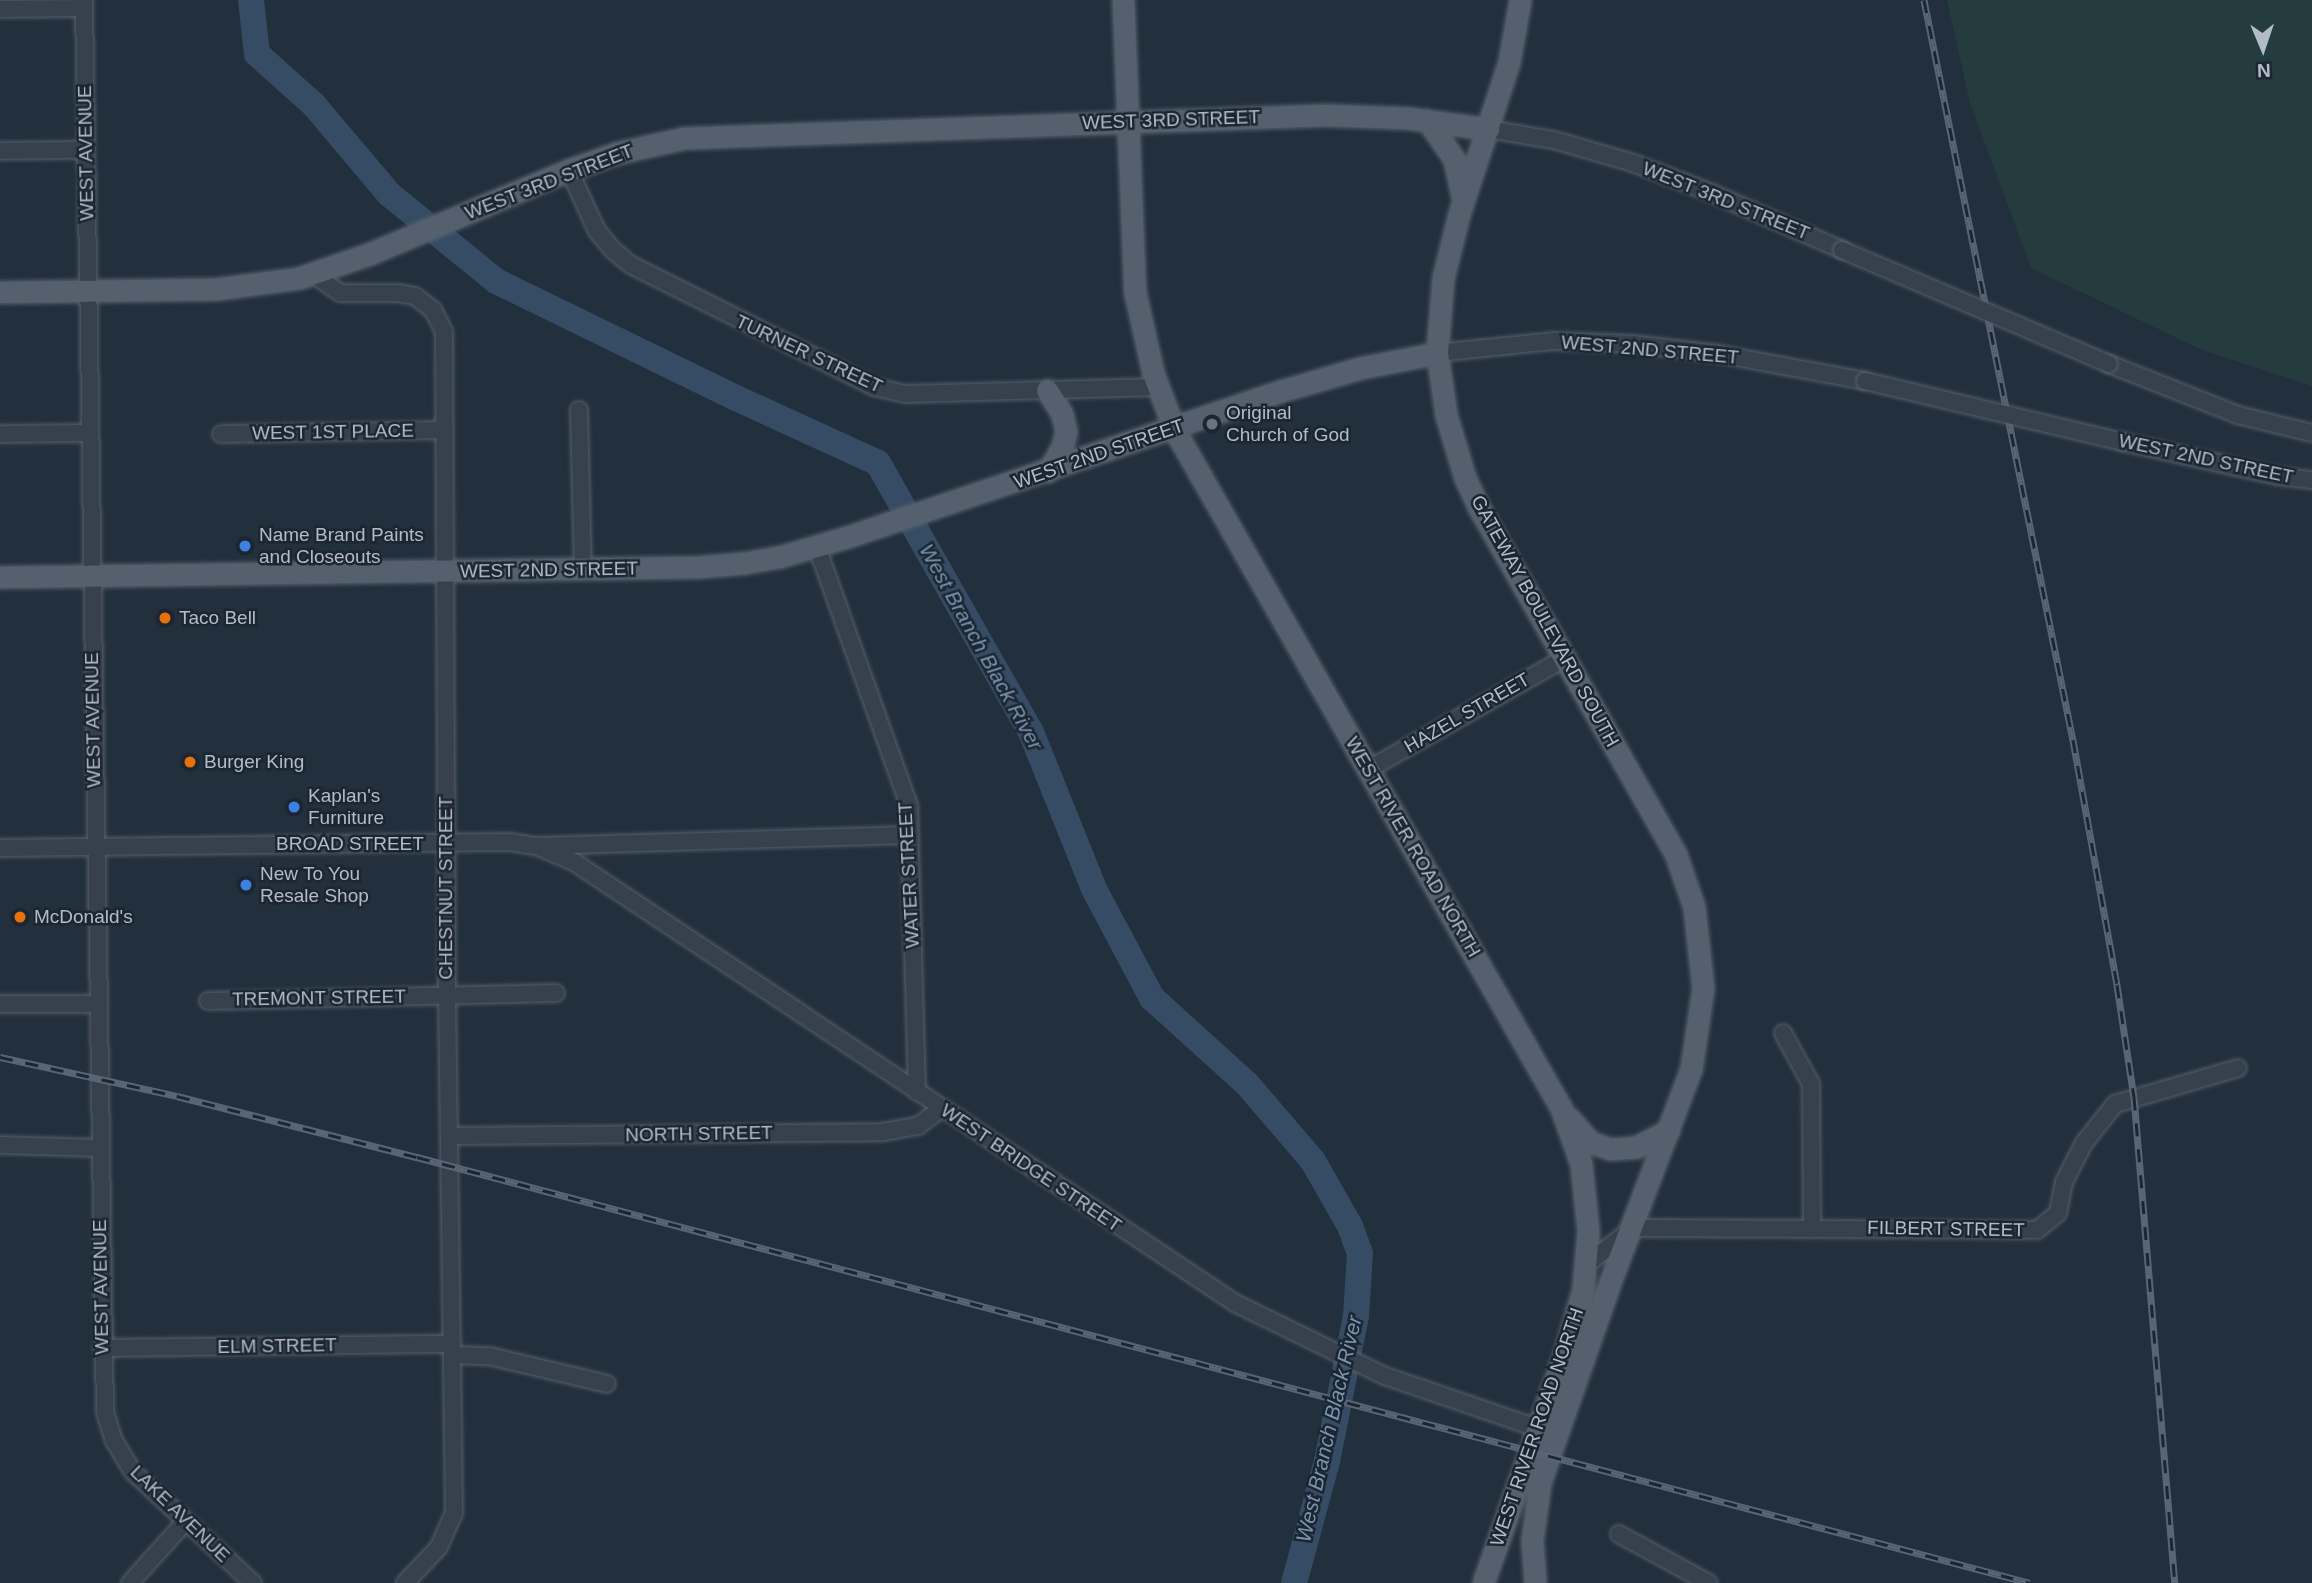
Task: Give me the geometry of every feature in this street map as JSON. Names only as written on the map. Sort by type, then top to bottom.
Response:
[{"type":"main road","name":"WEST RIVER ROAD NORTH","points":[[1123,0],[1135,293],[1142,334],[1174,429],[1562,1108],[1585,1185],[1587,1264],[1547,1431],[1482,1583]]},
{"type":"main road","name":"GATEWAY BOULEVARD SOUTH","points":[[1520,0],[1509,62],[1463,202],[1443,278],[1437,353],[1446,415],[1465,478],[1661,825],[1681,868],[1694,907],[1702,961],[1701,1016],[1690,1069],[1633,1228],[1547,1431]]},
{"type":"main road","name":"WEST 3RD STREET","points":[[0,292],[233,288],[313,274],[369,254],[569,170],[638,147],[710,135],[1325,115],[1427,120],[1489,129]]},
{"type":"main road","points":[[1427,120],[1454,159],[1463,202]]},
{"type":"main road","name":"WEST 2ND STREET","points":[[0,577],[445,572],[698,567],[744,563],[817,547],[1282,391],[1360,368],[1437,353]]},
{"type":"main road","points":[[1047,390],[1062,414],[1066,432],[1062,447],[1048,471]]},
{"type":"main road","points":[[1562,1108],[1581,1134],[1598,1146],[1620,1149],[1636,1147],[1669,1130]]},
{"type":"main road","points":[[1535,1583],[1532,1539],[1534,1511],[1547,1431]]},
{"type":"street","points":[[0,9],[84,4]]},
{"type":"street","name":"WEST AVENUE","points":[[84,4],[102,1348],[105,1412],[113,1439]]},
{"type":"street","name":"WEST 3RD STREET","points":[[1489,129],[1554,140],[1633,163],[1714,194],[2109,365],[2238,415],[2312,433]]},
{"type":"street","points":[[0,151],[85,150]]},
{"type":"street","name":"TURNER STREET","points":[[569,170],[597,231],[612,250],[631,265],[875,387],[905,394],[1158,387]]},
{"type":"street","name":"CHESTNUT STREET","points":[[313,274],[340,293],[407,293],[422,299],[433,310],[444,332],[452,1523],[439,1547],[405,1583]]},
{"type":"street","name":"WEST 2ND STREET","points":[[1437,353],[1554,341],[1633,344],[1719,354],[1865,381],[2123,442],[2278,476],[2312,480]]},
{"type":"street","points":[[579,410],[583,569]]},
{"type":"street","name":"WEST 1ST PLACE","points":[[221,434],[444,430]]},
{"type":"street","points":[[0,435],[89,433]]},
{"type":"street","name":"WATER STREET","points":[[817,547],[907,799],[917,1092]]},
{"type":"street","name":"HAZEL STREET","points":[[1369,769],[1565,658]]},
{"type":"street","name":"BROAD STREET","points":[[0,848],[510,842],[536,846],[910,835]]},
{"type":"street","name":"WEST BRIDGE STREET","points":[[536,846],[574,862],[1208,1285],[1295,1334],[1385,1376],[1547,1431]]},
{"type":"street","name":"TREMONT STREET","points":[[208,1001],[556,993]]},
{"type":"street","points":[[0,1004],[97,1004]]},
{"type":"street","points":[[1783,1033],[1811,1084],[1812,1227]]},
{"type":"street","name":"FILBERT STREET","points":[[1633,1228],[2037,1230],[2058,1213],[2064,1182],[2084,1143],[2115,1104],[2238,1068]]},
{"type":"street","name":"NORTH STREET","points":[[449,1136],[883,1132],[918,1126],[942,1108]]},
{"type":"street","points":[[0,1145],[99,1148]]},
{"type":"street","points":[[1587,1264],[1633,1228]]},
{"type":"street","name":"ELM STREET","points":[[102,1348],[452,1350],[607,1384]]},
{"type":"street","name":"LAKE AVENUE","points":[[113,1439],[132,1471],[253,1583]]},
{"type":"street","points":[[130,1583],[185,1522]]},
{"type":"street","points":[[1619,1534],[1709,1583]]},
{"type":"green space","points":[[1947,0],[2312,0],[2312,386],[2202,350],[2031,268],[1970,103]]},
{"type":"waterway","name":"West Branch Black River","points":[[251,0],[257,54],[314,105],[389,194],[496,281],[736,398],[878,463],[1031,732],[1094,889],[1152,998],[1247,1084],[1313,1161],[1350,1226],[1360,1253],[1356,1316],[1327,1461],[1294,1583]]},
{"type":"railway","points":[[1924,0],[2073,740],[2117,985],[2134,1097],[2175,1583]]},
{"type":"railway","points":[[0,1057],[177,1096],[417,1157],[2030,1583]]},
{"type":"place","name":"Original Church of God","points":[[1212,424]]},
{"type":"place","name":"Name Brand Paints and Closeouts","points":[[245,546]]},
{"type":"place","name":"Taco Bell","points":[[165,618]]},
{"type":"place","name":"Burger King","points":[[190,762]]},
{"type":"place","name":"Kaplan's Furniture","points":[[294,807]]},
{"type":"place","name":"New To You Resale Shop","points":[[246,885]]},
{"type":"place","name":"McDonald's","points":[[20,917]]}]
